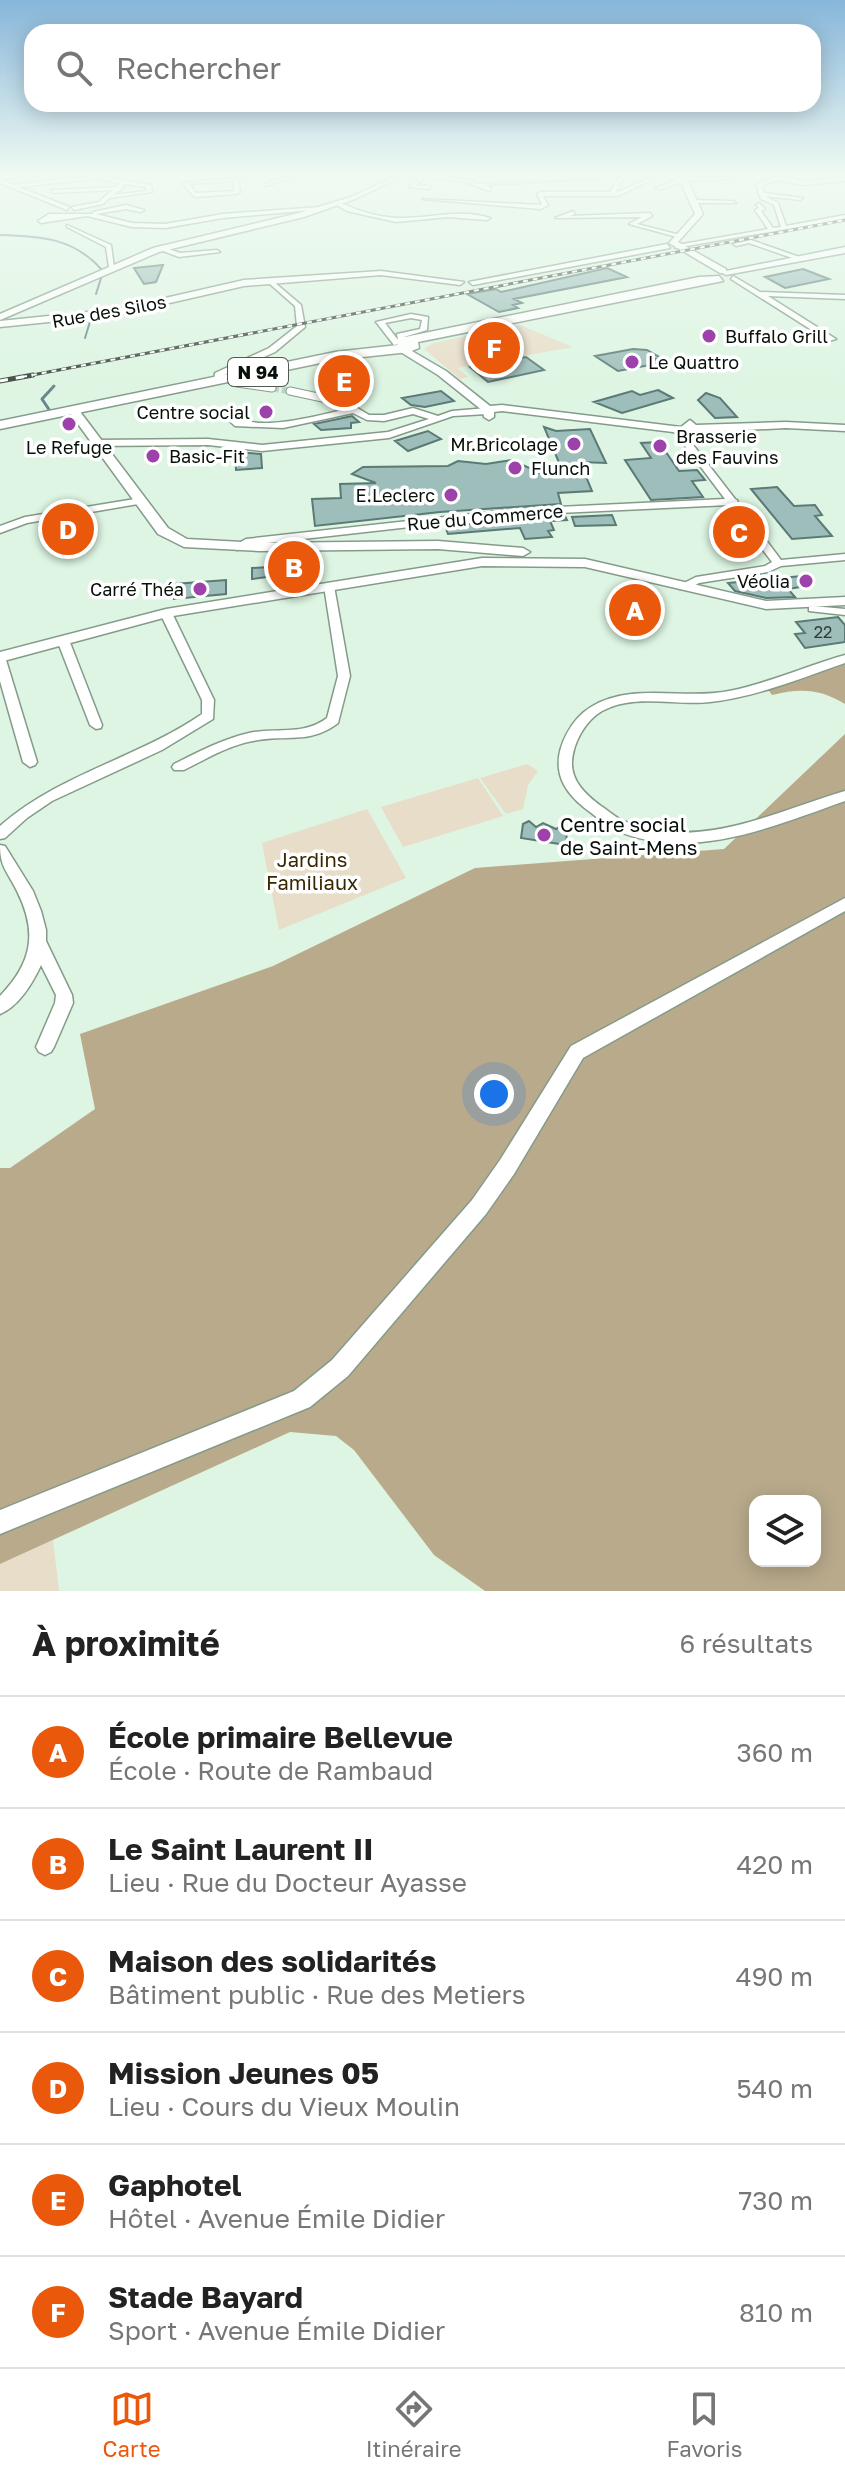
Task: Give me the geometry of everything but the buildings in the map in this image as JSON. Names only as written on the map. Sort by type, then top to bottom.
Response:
[{"type":"main road","points":[[679,246],[724,275]]},
{"type":"main road","name":"N 94","points":[[0,426],[335,356],[404,345],[507,320],[845,250]]},
{"type":"street","points":[[109,246],[112,267]]},
{"type":"street","points":[[0,322],[112,267],[167,246]]},
{"type":"street","name":"Rue des Silos","points":[[0,322],[92,316],[271,281],[381,273],[460,281],[489,280],[663,246]]},
{"type":"street","points":[[764,246],[800,259]]},
{"type":"street","points":[[160,248],[179,255],[217,252]]},
{"type":"street","points":[[724,275],[832,339]]},
{"type":"street","points":[[217,381],[218,375],[228,368],[272,350],[301,327],[298,305],[271,281]]},
{"type":"street","points":[[759,294],[845,297]]},
{"type":"street","points":[[404,345],[400,336],[423,330],[426,318],[416,316],[380,322],[404,345],[489,407]]},
{"type":"street","points":[[237,383],[272,388]]},
{"type":"street","points":[[337,401],[290,391],[316,389],[354,410],[378,418],[409,411],[430,416]]},
{"type":"street","points":[[92,439],[208,442],[262,448],[389,435],[430,416],[489,407],[681,429],[845,428]]},
{"type":"street","points":[[230,418],[235,423],[283,425],[354,410]]},
{"type":"street","points":[[77,411],[92,439],[173,539],[190,544],[237,547],[438,545],[585,563],[766,605],[837,602]]},
{"type":"street","points":[[681,429],[778,563]]},
{"type":"street","points":[[0,530],[25,520],[141,501]]},
{"type":"street","name":"Rue du Commerce","points":[[237,547],[246,542],[516,512],[734,502]]},
{"type":"street","points":[[685,587],[696,580],[768,569],[778,563],[845,557]]},
{"type":"street","points":[[30,762],[0,659],[166,613],[468,564],[553,558],[685,587],[755,609],[845,612]]},
{"type":"street","points":[[179,767],[237,741],[262,735],[309,735],[333,720],[344,676],[329,586]]},
{"type":"street","points":[[813,609],[837,602]]},
{"type":"street","points":[[0,834],[29,809],[129,761],[208,716],[208,700],[166,613]]},
{"type":"street","points":[[63,640],[96,725]]},
{"type":"street","points":[[845,659],[712,698],[633,699],[600,708],[579,726],[565,761],[569,782],[604,819],[638,833],[694,837],[725,834],[845,796]]},
{"type":"street","points":[[0,850],[29,896],[40,946],[64,995],[64,1003],[45,1047]]},
{"type":"street","points":[[0,1522],[302,1399],[323,1385],[479,1207],[577,1052],[845,904]]},
{"type":"street","points":[[0,1007],[24,982],[40,946]]},
{"type":"green space","points":[[520,325],[573,347],[458,368],[468,377],[460,379],[424,349],[433,343]]},
{"type":"green space","points":[[527,764],[538,771],[528,785],[523,809],[506,814],[480,778]]},
{"type":"green space","points":[[478,778],[503,816],[403,847],[381,807]]},
{"type":"green space","name":"Jardins Familiaux","points":[[367,809],[406,878],[279,930],[262,843]]},
{"type":"green space","points":[[53,1540],[59,1591],[0,1591],[0,1564]]},
{"type":"shaded area","points":[[845,663],[845,704],[810,691],[772,695],[767,688]]},
{"type":"shaded area","points":[[845,734],[845,1591],[485,1591],[434,1555],[354,1450],[336,1436],[290,1432],[0,1564],[0,1168],[10,1168],[95,1109],[80,1034],[273,966],[475,868],[724,849]]},
{"type":"waterway","points":[[70,246],[102,270]]},
{"type":"waterway","points":[[96,294],[102,275]]},
{"type":"waterway","points":[[85,338],[92,315]]},
{"type":"waterway","points":[[50,411],[42,399],[54,386]]},
{"type":"tunnel","points":[[272,388],[290,391]]},
{"type":"railway","points":[[22,377],[707,246]]},
{"type":"railway","points":[[22,377],[33,375]]},
{"type":"railway","points":[[0,381],[22,377]]},
{"type":"place","name":"Buffalo Grill","points":[[709,336]]},
{"type":"place","name":"Stade Bayard","points":[[494,348]]},
{"type":"place","name":"Le Quattro","points":[[632,362]]},
{"type":"place","name":"Gaphotel","points":[[344,381]]},
{"type":"place","name":"Centre social","points":[[266,412]]},
{"type":"place","name":"Le Refuge","points":[[69,424]]},
{"type":"place","name":"Mr.Bricolage","points":[[574,444]]},
{"type":"place","name":"Brasserie des Fauvins","points":[[660,446]]},
{"type":"place","name":"Basic-Fit","points":[[153,456]]},
{"type":"place","name":"Flunch","points":[[515,468]]},
{"type":"place","name":"E.Leclerc","points":[[451,495]]},
{"type":"place","name":"Mission Jeunes 05","points":[[68,529]]},
{"type":"place","name":"Maison des solidarités","points":[[739,532]]},
{"type":"place","name":"Le Saint Laurent II","points":[[294,567]]},
{"type":"place","name":"Véolia","points":[[806,581]]},
{"type":"place","name":"Carré Théa","points":[[200,589]]},
{"type":"place","name":"École primaire Bellevue","points":[[635,610]]},
{"type":"place","name":"Centre social de Saint-Mens","points":[[544,835]]}]
